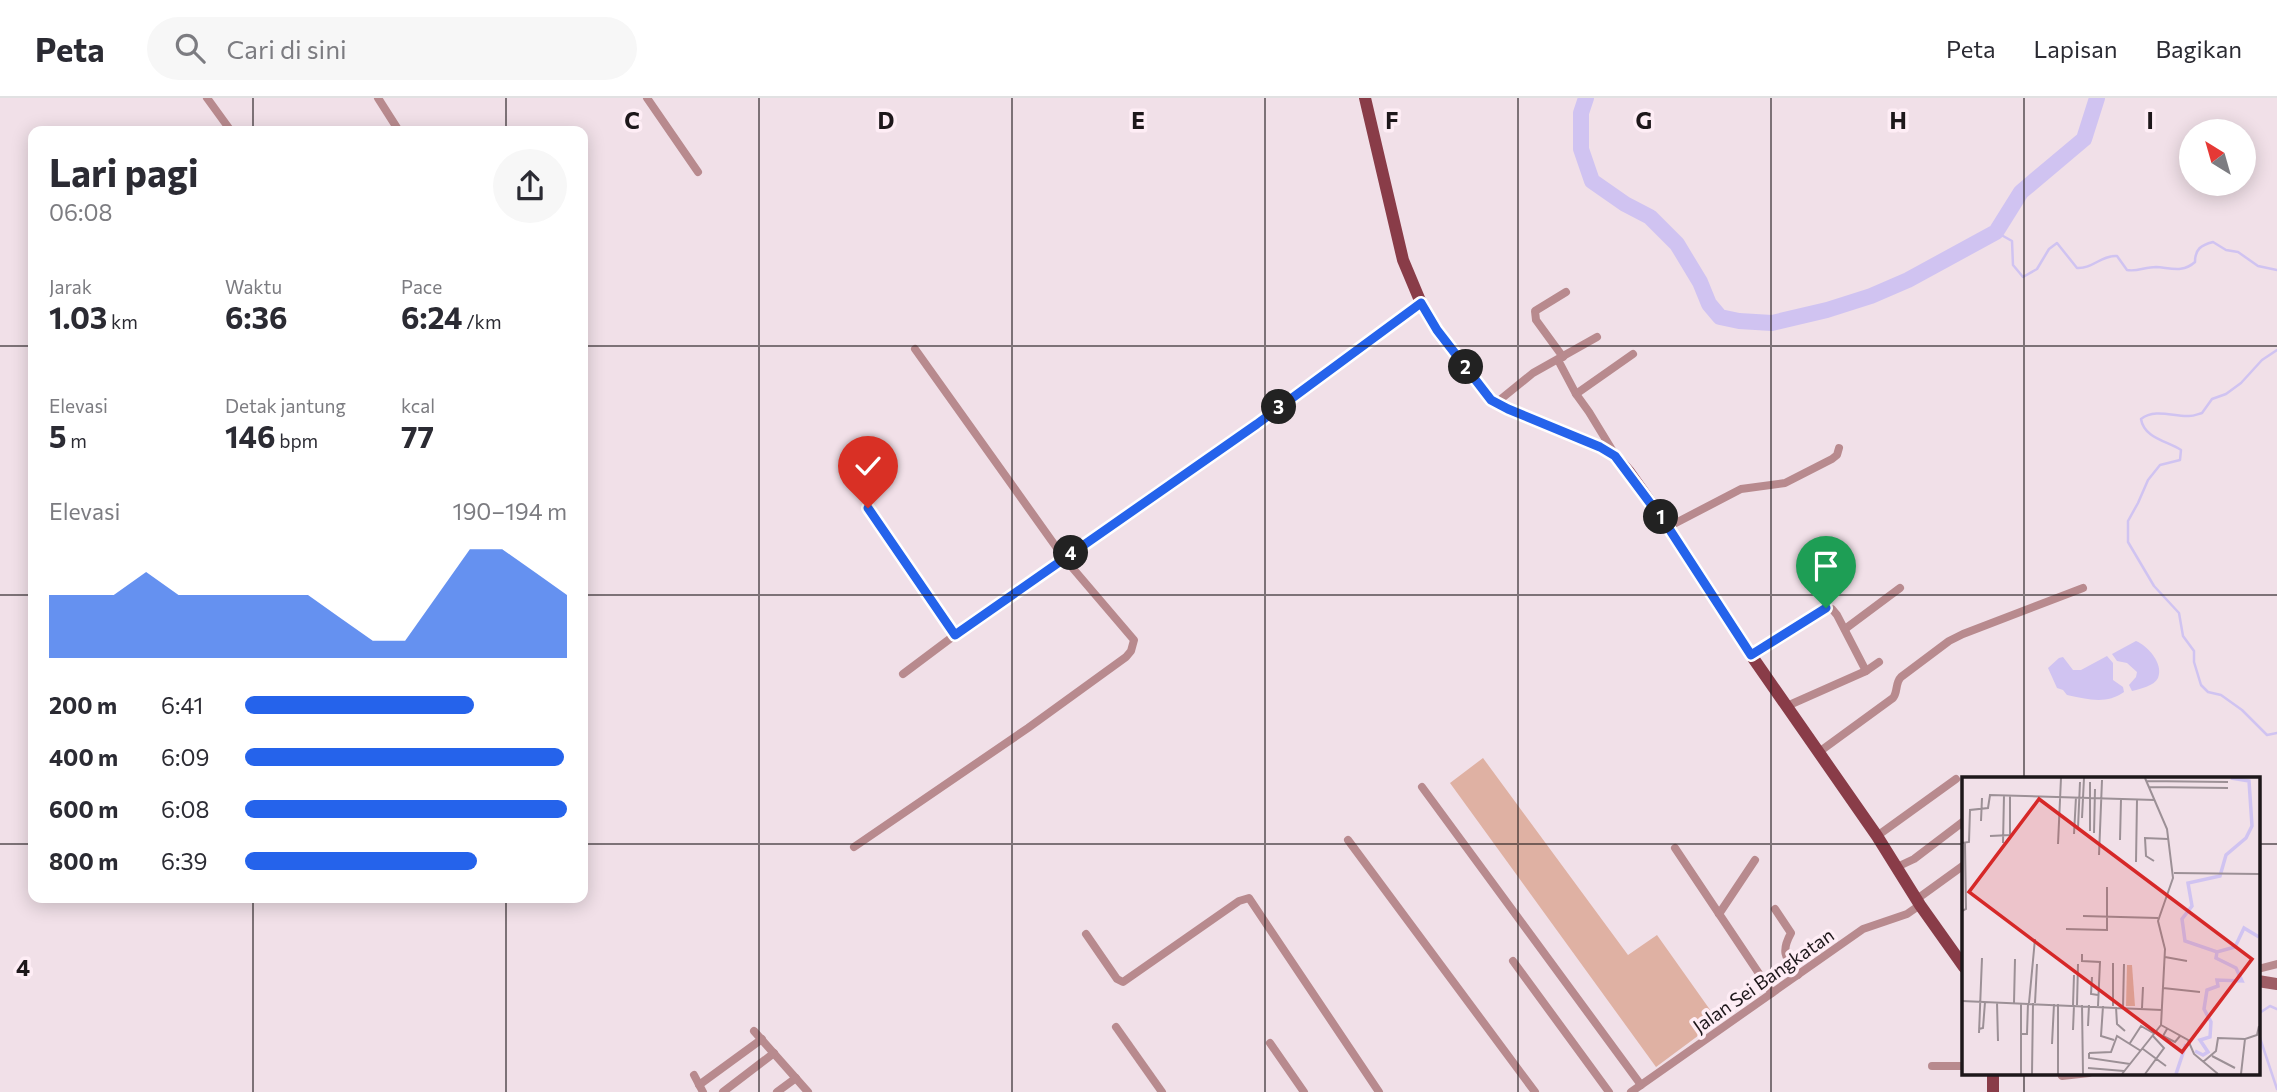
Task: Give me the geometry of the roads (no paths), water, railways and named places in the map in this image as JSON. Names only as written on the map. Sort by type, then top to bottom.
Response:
[{"type":"main road","points":[[1365,98],[1403,260],[1421,303],[1448,345],[1491,400],[1615,456],[1668,527],[1751,655],[1877,835],[1918,902],[1962,964]]},
{"type":"main road","points":[[1993,1074],[1993,1092]]},
{"type":"street","points":[[207,98],[227,126]]},
{"type":"street","points":[[378,98],[396,126]]},
{"type":"street","points":[[647,98],[698,172]]},
{"type":"street","points":[[1566,292],[1535,311],[1536,320],[1561,359],[1576,394],[1615,456]]},
{"type":"street","points":[[903,674],[1257,424],[1421,303]]},
{"type":"street","points":[[1496,403],[1533,373],[1597,337]]},
{"type":"street","points":[[854,847],[1126,657],[1133,638],[1064,558],[915,349]]},
{"type":"street","points":[[1576,394],[1633,354]]},
{"type":"street","points":[[1668,527],[1741,489],[1784,483],[1832,459],[1839,448]]},
{"type":"street","points":[[868,508],[955,635]]},
{"type":"street","points":[[1845,629],[1900,588]]},
{"type":"street","points":[[1819,752],[1893,698],[1901,677],[1949,642],[1963,634],[2084,588]]},
{"type":"street","points":[[1751,655],[1824,609],[1832,609],[1866,671]]},
{"type":"street","points":[[1787,706],[1866,671],[1879,662]]},
{"type":"street","points":[[1877,835],[1956,779]]},
{"type":"street","points":[[1422,787],[1641,1085]]},
{"type":"street","points":[[1897,867],[1914,859],[1962,823]]},
{"type":"street","points":[[1348,840],[1535,1092]]},
{"type":"street","points":[[1675,848],[1772,993]]},
{"type":"street","points":[[1719,914],[1755,860]]},
{"type":"street","name":"Jalan Sei Bangkatan","points":[[1631,1092],[1863,929],[1907,914],[1962,868]]},
{"type":"street","points":[[1086,934],[1117,979],[1123,982],[1239,901],[1249,898],[1379,1092]]},
{"type":"street","points":[[1775,909],[1791,933],[1784,952],[1798,975]]},
{"type":"street","points":[[1513,961],[1609,1092]]},
{"type":"street","points":[[2260,968],[2277,964]]},
{"type":"street","points":[[1116,1027],[1162,1092]]},
{"type":"street","points":[[754,1031],[808,1092]]},
{"type":"street","points":[[695,1075],[701,1088],[762,1040]]},
{"type":"street","points":[[1270,1043],[1304,1092]]},
{"type":"street","points":[[723,1092],[774,1053]]},
{"type":"street","points":[[1932,1066],[1962,1066]]},
{"type":"street","points":[[2063,1074],[2062,1076],[2080,1074]]},
{"type":"street","points":[[777,1092],[796,1078]]},
{"type":"waterway","points":[[1586,98],[1581,113],[1581,149],[1592,181],[1625,204],[1650,217],[1677,244],[1700,282],[1709,304],[1720,317],[1772,323],[1871,296],[1908,280],[1996,232],[2021,192],[2084,139],[2097,98]]},
{"type":"waterway","points":[[1996,232],[2012,241],[2013,265],[2023,277],[2037,269],[2049,249],[2057,243],[2077,268],[2117,256],[2127,270],[2156,267],[2181,269],[2195,262],[2200,248],[2213,242],[2226,250],[2238,252],[2258,266],[2277,270]]},
{"type":"waterway","points":[[2277,350],[2262,360],[2241,383],[2226,394],[2212,399],[2202,413],[2189,416],[2152,414],[2141,419],[2151,435],[2181,450],[2180,460],[2160,465],[2148,480],[2128,521],[2128,542],[2154,586],[2179,613],[2183,636],[2194,651],[2194,662],[2201,685],[2208,692],[2221,695],[2242,710],[2267,735],[2277,733]]},
{"type":"waterway","points":[[2260,1013],[2270,1006],[2277,1009]]},
{"type":"waterway","points":[[2260,1038],[2277,1089]]}]
